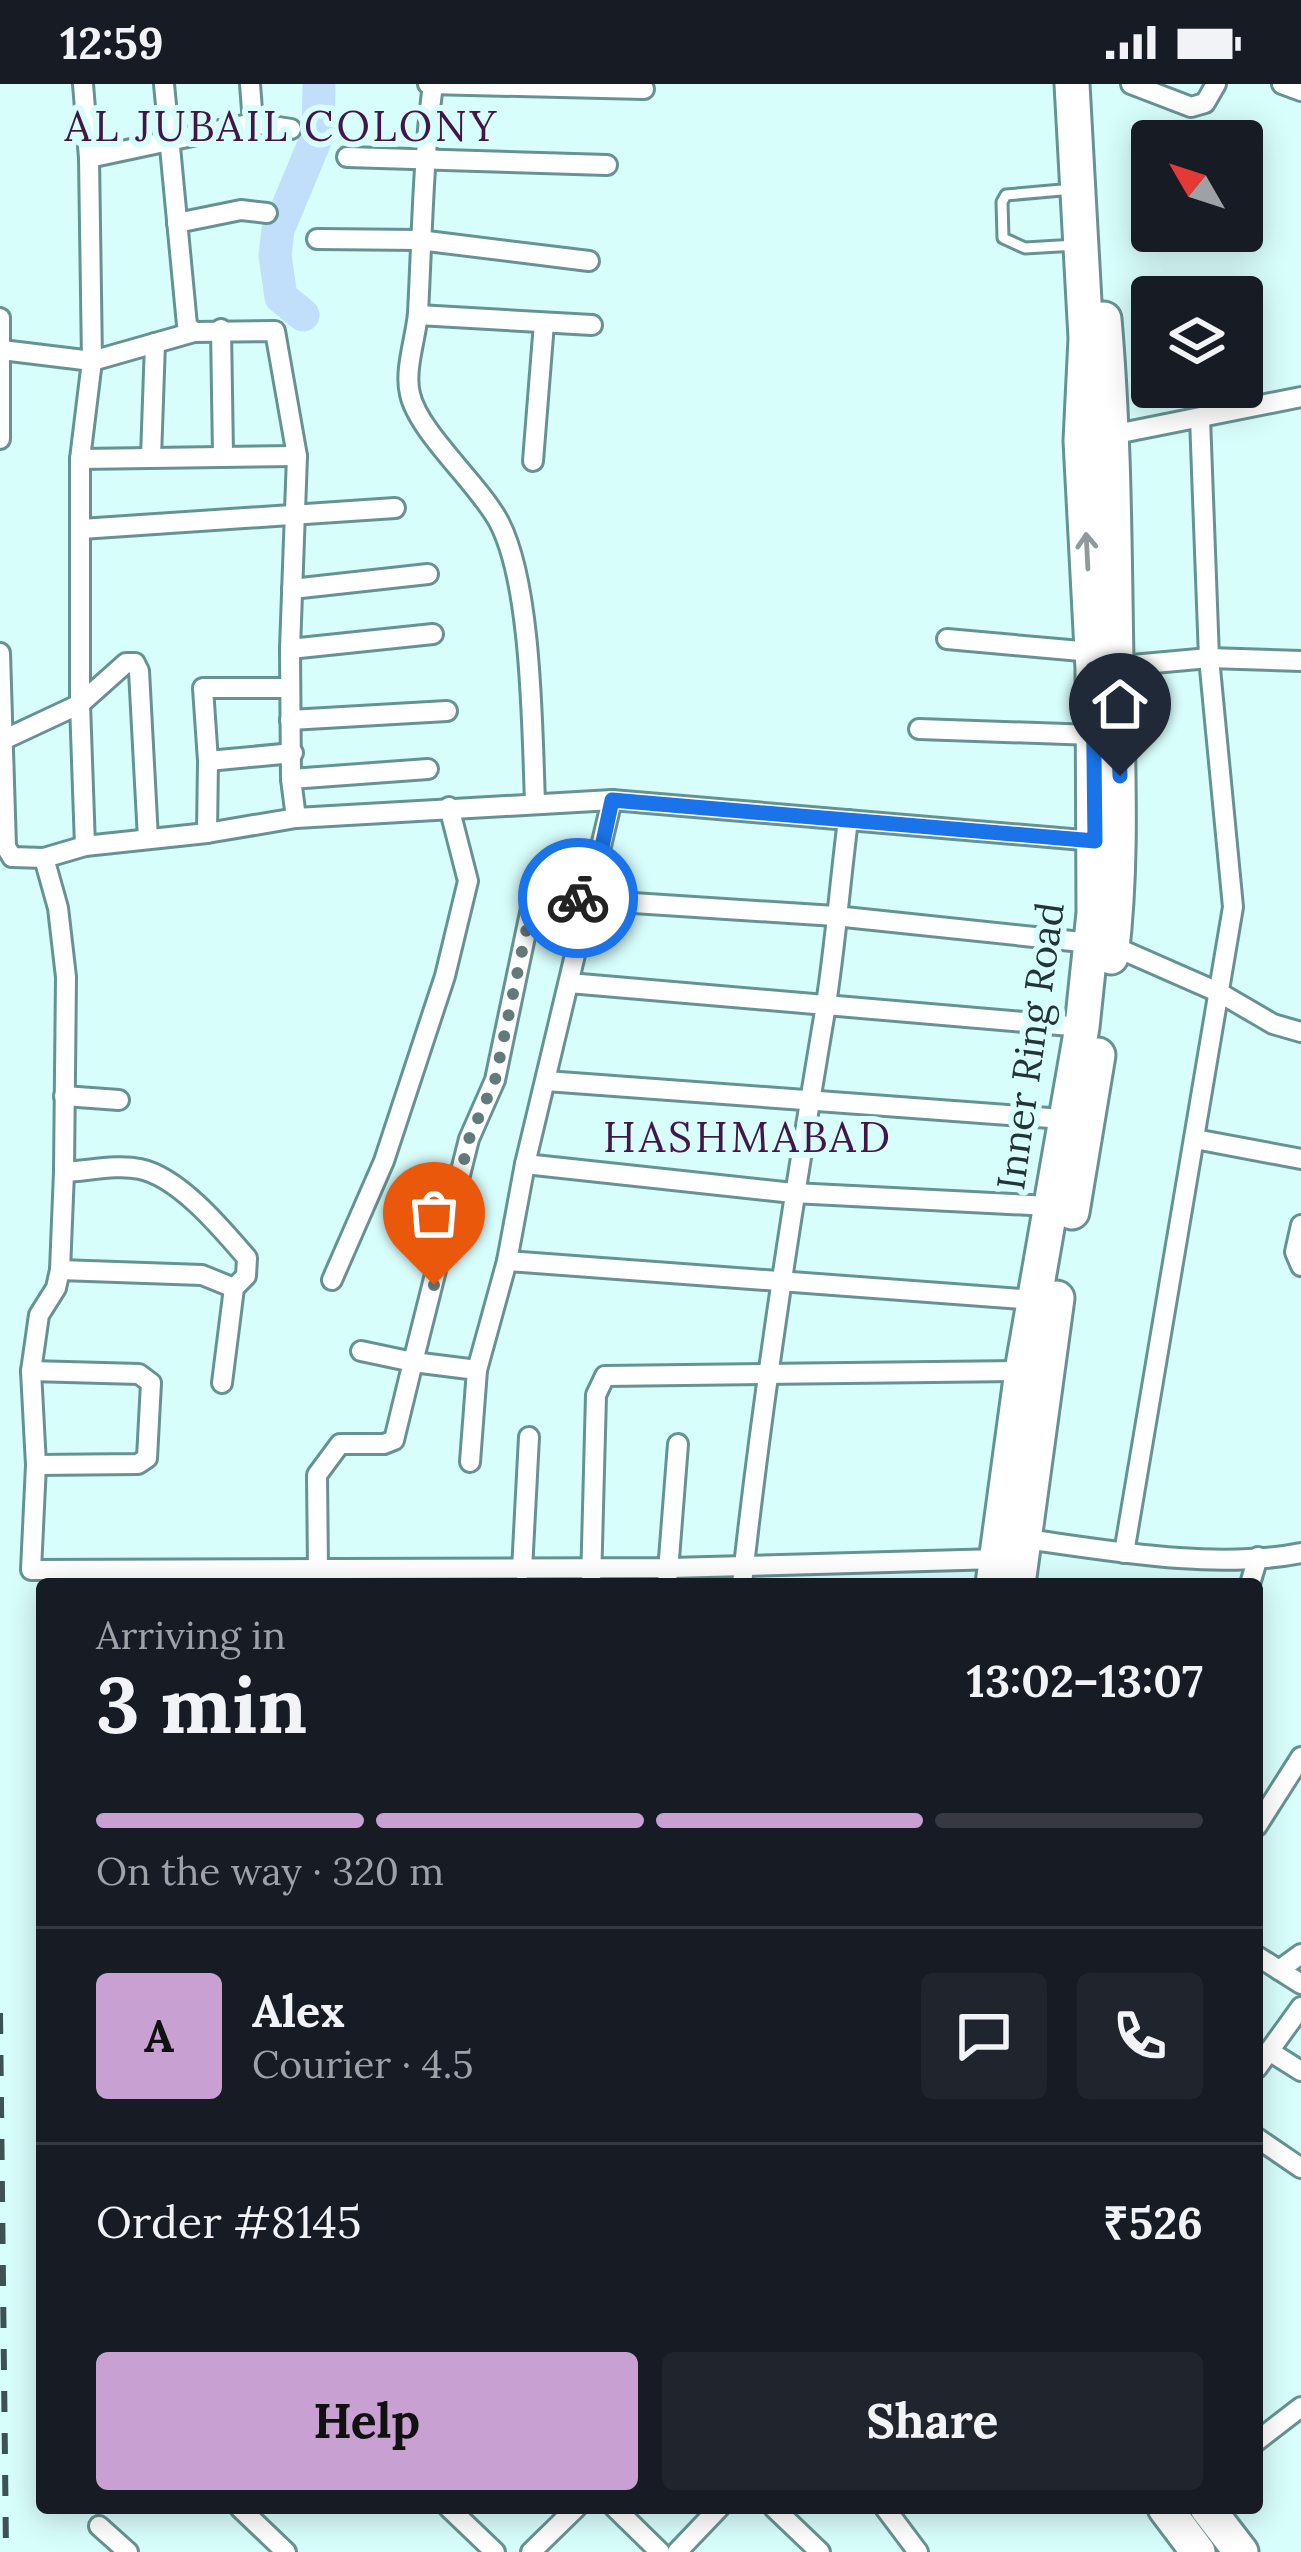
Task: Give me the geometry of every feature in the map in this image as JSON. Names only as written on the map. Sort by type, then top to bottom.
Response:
[{"type":"highway","name":"Inner Ring Road","points":[[1072,84],[1086,338],[1097,437]]},
{"type":"highway","name":"Inner Ring Road","points":[[1011,1565],[1102,1030],[1095,841],[1094,735],[1100,662],[1090,84]]},
{"type":"highway","name":"Inner Ring Road","points":[[1011,1565],[1022,1372],[1082,1028],[1102,944],[1119,898],[1120,796],[1100,662]]},
{"type":"highway","points":[[1170,2514],[1198,2552]]},
{"type":"highway","points":[[1212,2514],[1241,2552]]},
{"type":"street","points":[[83,84],[92,361],[80,459],[80,704],[86,846]]},
{"type":"street","points":[[164,84],[188,325],[194,332]]},
{"type":"street","points":[[250,84],[253,123]]},
{"type":"street","points":[[535,802],[530,700],[513,557],[498,521],[414,406],[409,378],[418,315],[423,160],[432,84],[644,89]]},
{"type":"street","points":[[1131,84],[1191,107],[1205,103],[1216,84]]},
{"type":"street","points":[[1282,84],[1301,92]]},
{"type":"street","points":[[89,158],[253,123],[291,129]]},
{"type":"street","points":[[347,157],[607,165]]},
{"type":"street","points":[[176,223],[241,210],[267,213]]},
{"type":"street","points":[[317,239],[419,240],[589,261]]},
{"type":"street","points":[[418,315],[592,326]]},
{"type":"street","points":[[0,318],[0,439]]},
{"type":"street","points":[[533,461],[544,323]]},
{"type":"street","points":[[220,329],[223,455]]},
{"type":"street","points":[[2,350],[92,361],[194,332],[275,331],[297,456],[290,649],[291,779],[296,818]]},
{"type":"street","points":[[151,457],[154,343]]},
{"type":"street","points":[[1097,437],[1301,397]]},
{"type":"street","points":[[1124,1552],[1233,907],[1209,658],[1200,418]]},
{"type":"street","points":[[80,459],[297,456]]},
{"type":"street","points":[[81,530],[395,508]]},
{"type":"street","points":[[292,589],[428,574]]},
{"type":"street","points":[[290,649],[433,634]]},
{"type":"street","points":[[947,639],[1100,662],[1301,661]]},
{"type":"street","points":[[0,653],[7,853],[20,860],[86,846],[296,818],[612,800],[1095,841]]},
{"type":"street","points":[[3,740],[80,704],[126,663],[135,663],[148,839]]},
{"type":"street","points":[[207,833],[203,688],[290,688]]},
{"type":"street","points":[[290,720],[447,711]]},
{"type":"street","points":[[919,729],[1094,735]]},
{"type":"street","points":[[208,760],[293,753]]},
{"type":"street","points":[[291,779],[428,769]]},
{"type":"street","points":[[470,1462],[477,1370],[507,1261],[525,1164],[612,800]]},
{"type":"street","points":[[332,1280],[383,1161],[446,976],[468,881],[449,807]]},
{"type":"street","points":[[743,1576],[753,1467],[825,1007],[848,820]]},
{"type":"street","points":[[44,858],[58,908],[66,977],[64,1172],[60,1270],[56,1288],[39,1315],[31,1371],[37,1465],[31,1570],[246,1578],[318,1569],[743,1576],[862,1562],[1011,1565],[1124,1552],[1258,1557],[1301,1553]]},
{"type":"street","points":[[318,1569],[317,1475],[340,1444],[394,1440],[469,1139],[495,1080],[531,908],[541,896],[835,916],[1102,944],[1220,993],[1273,1024],[1301,1032]]},
{"type":"street","points":[[569,983],[1082,1028]]},
{"type":"street","points":[[546,1081],[1064,1119]]},
{"type":"street","points":[[64,1096],[119,1100]]},
{"type":"street","points":[[1195,1139],[1301,1160]]},
{"type":"street","points":[[525,1164],[793,1192],[1050,1206]]},
{"type":"street","points":[[64,1172],[133,1167],[163,1180],[208,1214],[247,1258],[246,1276],[234,1288],[222,1383]]},
{"type":"street","points":[[1301,1225],[1295,1252],[1301,1266]]},
{"type":"street","points":[[507,1261],[1035,1300]]},
{"type":"street","points":[[60,1270],[202,1274],[234,1288]]},
{"type":"street","points":[[361,1352],[477,1370]]},
{"type":"street","points":[[31,1371],[139,1374],[151,1383],[146,1459],[138,1465],[37,1465]]},
{"type":"street","points":[[592,1576],[596,1395],[601,1380],[609,1375],[1022,1372]]},
{"type":"street","points":[[522,1570],[529,1437]]},
{"type":"street","points":[[669,1576],[678,1444]]},
{"type":"street","points":[[1252,1578],[1258,1557]]},
{"type":"street","points":[[861,1578],[862,1562]]},
{"type":"street","points":[[1263,1816],[1301,1756]]},
{"type":"street","points":[[1279,1970],[1301,1954]]},
{"type":"street","points":[[1263,1960],[1301,1984]]},
{"type":"street","points":[[1301,2007],[1263,2060],[1301,2071]]},
{"type":"street","points":[[1263,2142],[1301,2168]]},
{"type":"street","points":[[1263,2436],[1301,2407]]},
{"type":"street","points":[[245,2514],[286,2552]]},
{"type":"street","points":[[455,2514],[495,2552]]},
{"type":"street","points":[[531,2552],[570,2514]]},
{"type":"street","points":[[621,2514],[660,2552]]},
{"type":"street","points":[[676,2552],[712,2514]]},
{"type":"street","points":[[780,2514],[820,2552]]},
{"type":"street","points":[[890,2514],[918,2552]]},
{"type":"street","points":[[99,2526],[128,2552]]},
{"type":"lane","points":[[1078,189],[1006,195],[1003,238],[1025,248],[1082,244]]},
{"type":"waterway","points":[[303,315],[281,297],[275,256],[278,230],[318,134],[319,84]]},
{"type":"railway","points":[[0,2013],[6,2552]]},
{"type":"way so far","points":[[434,1285],[469,1139],[495,1080],[531,908],[541,896],[578,898]]},
{"type":"district","name":"AL JUBAIL COLONY","points":[[282,126]]},
{"type":"district","name":"HASHMABAD","points":[[748,1137]]},
{"type":"route","points":[[578,898],[591,898],[612,800],[1095,841],[1093,669],[1116,667],[1120,776]]}]
